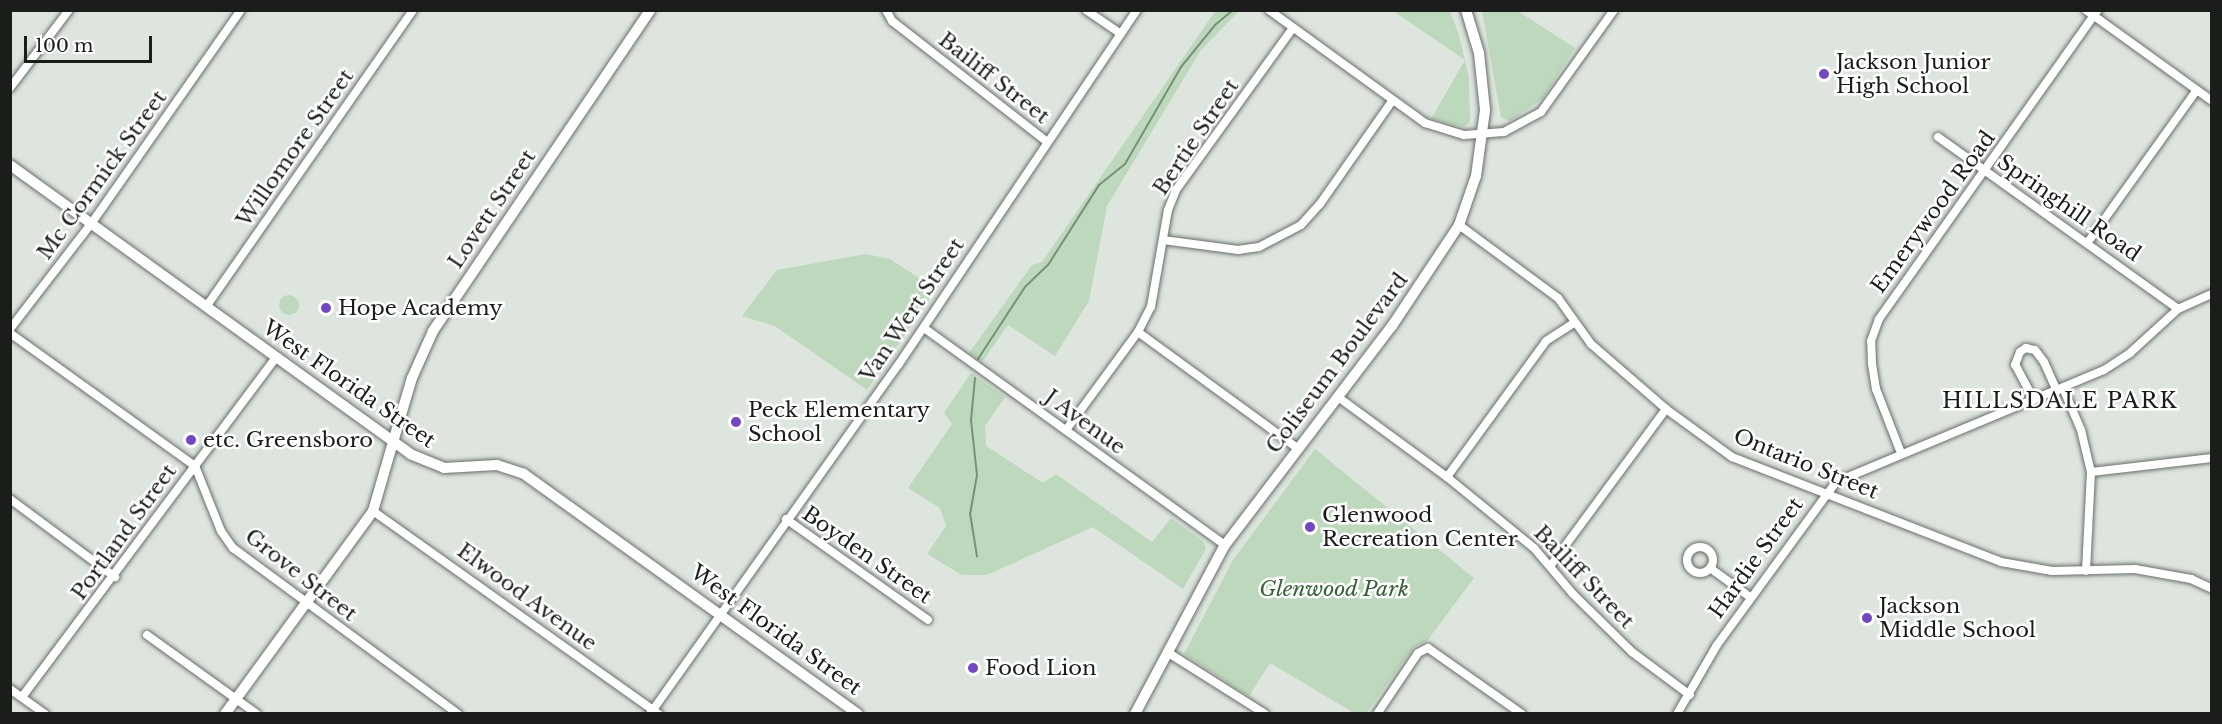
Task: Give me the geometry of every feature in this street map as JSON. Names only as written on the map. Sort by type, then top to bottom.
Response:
[{"type":"main road","name":"Lovett Street","points":[[225,714],[373,511],[412,378],[433,332],[650,10]]},
{"type":"main road","name":"Coliseum Boulevard","points":[[1135,714],[1225,545],[1392,326],[1459,225],[1476,176],[1483,134],[1482,75],[1466,10]]},
{"type":"main road","name":"West Florida Street","points":[[10,165],[418,459],[444,468],[488,464],[514,469],[858,714]]},
{"type":"street","points":[[10,88],[69,10]]},
{"type":"street","name":"Mc Cormick Street","points":[[10,331],[91,224],[241,10]]},
{"type":"street","name":"Willomore Street","points":[[206,307],[413,10]]},
{"type":"street","name":"Bailiff Street","points":[[886,10],[892,21],[1046,141]]},
{"type":"street","points":[[1086,10],[1120,34]]},
{"type":"street","name":"Van Wert Street","points":[[654,712],[718,613],[924,328],[1046,141],[1137,10]]},
{"type":"street","points":[[1269,10],[1392,101],[1436,129],[1464,135],[1483,134],[1518,126],[1540,112],[1614,10]]},
{"type":"street","points":[[2086,10],[2096,13],[2211,101]]},
{"type":"street","name":"Emerywood Road","points":[[1901,453],[1876,389],[1871,341],[1879,319],[2096,13]]},
{"type":"street","name":"Bertie Street","points":[[1066,430],[1138,332],[1151,307],[1168,210],[1176,190],[1293,28]]},
{"type":"street","points":[[2088,242],[2196,91]]},
{"type":"street","points":[[1163,240],[1238,250],[1259,247],[1301,225],[1320,204],[1392,101]]},
{"type":"street","name":"Springhill Road","points":[[1938,137],[2088,242],[2178,309]]},
{"type":"street","name":"Ontario Street","points":[[1459,225],[1558,298],[1591,344],[1666,409],[1732,457],[2001,562],[2046,571],[2135,569],[2166,573],[2211,589]]},
{"type":"street","name":"Hardie Street","points":[[1677,714],[1717,645],[1826,492],[1836,482],[2104,370],[2130,353],[2178,309],[2211,294]]},
{"type":"street","points":[[1447,477],[1546,341],[1574,323]]},
{"type":"street","name":"J Avenue","points":[[924,328],[1225,545]]},
{"type":"street","points":[[10,331],[195,466]]},
{"type":"street","points":[[1138,332],[1297,448]]},
{"type":"street","points":[[2034,400],[2015,365],[2020,352],[2026,348],[2035,350],[2044,362],[2081,430],[2091,472],[2086,571]]},
{"type":"street","name":"Portland Street","points":[[22,697],[115,577],[276,358]]},
{"type":"street","name":"Bailiff Street","points":[[1338,397],[1447,477],[1551,565],[1573,594],[1632,652],[1690,694]]},
{"type":"street","points":[[1551,565],[1666,409]]},
{"type":"street","points":[[2091,472],[2211,458]]},
{"type":"street","name":"Grove Street","points":[[195,466],[221,531],[232,548],[306,605],[458,714]]},
{"type":"street","points":[[10,499],[115,577]]},
{"type":"street","name":"Elwood Avenue","points":[[373,511],[654,712]]},
{"type":"street","name":"Boyden Street","points":[[786,519],[928,620]]},
{"type":"street","points":[[1710,568],[1750,597]]},
{"type":"street","points":[[147,635],[257,714]]},
{"type":"street","points":[[1377,714],[1418,653],[1428,648],[1522,714]]},
{"type":"street","points":[[1167,652],[1265,714]]},
{"type":"street","points":[[10,689],[45,714]]},
{"type":"street","points":[[439,714],[446,705]]},
{"type":"green space","points":[[1216,10],[1239,11],[1201,50],[1107,206],[1089,301],[1055,356],[1008,325],[982,362],[969,353],[1032,265],[1042,262]]},
{"type":"green space","points":[[1393,11],[1450,11],[1465,60]]},
{"type":"green space","points":[[1482,11],[1518,11],[1575,48],[1542,99],[1510,121],[1501,117]]},
{"type":"green space","points":[[1465,60],[1469,79],[1470,122],[1464,127],[1431,119]]},
{"type":"green space","points":[[866,254],[890,259],[936,289],[867,390],[775,326],[742,316],[777,270]]},
{"type":"green space","points":[[289,295],[296,298],[299,305],[296,312],[289,315],[282,312],[279,305],[282,298]]},
{"type":"green space","points":[[971,373],[1005,397],[985,426],[986,446],[1043,483],[1056,474],[1152,542],[1171,518],[1203,541],[1206,549],[1183,589],[1093,527],[987,575],[962,575],[927,554],[946,526],[940,508],[908,488],[952,424],[944,413]]},
{"type":"green space","name":"Glenwood Park","points":[[1315,449],[1474,578],[1427,641],[1414,647],[1366,713],[1354,713],[1270,663],[1249,696],[1184,654],[1233,560]]},
{"type":"waterway","points":[[978,359],[1025,287],[1048,265],[1099,185],[1125,164],[1181,67],[1215,25],[1233,10]]},
{"type":"waterway","points":[[975,378],[971,420],[977,475],[970,513],[977,556]]},
{"type":"place","name":"Jackson Junior High School","points":[[1824,74]]},
{"type":"place","name":"Hope Academy","points":[[326,308]]},
{"type":"place","name":"Peck Elementary School","points":[[736,422]]},
{"type":"place","name":"etc. Greensboro","points":[[191,440]]},
{"type":"place","name":"Glenwood Recreation Center","points":[[1310,527]]},
{"type":"place","name":"Jackson Middle School","points":[[1867,618]]},
{"type":"place","name":"Food Lion","points":[[973,668]]},
{"type":"district","name":"HILLSDALE PARK","points":[[2060,401]]}]
